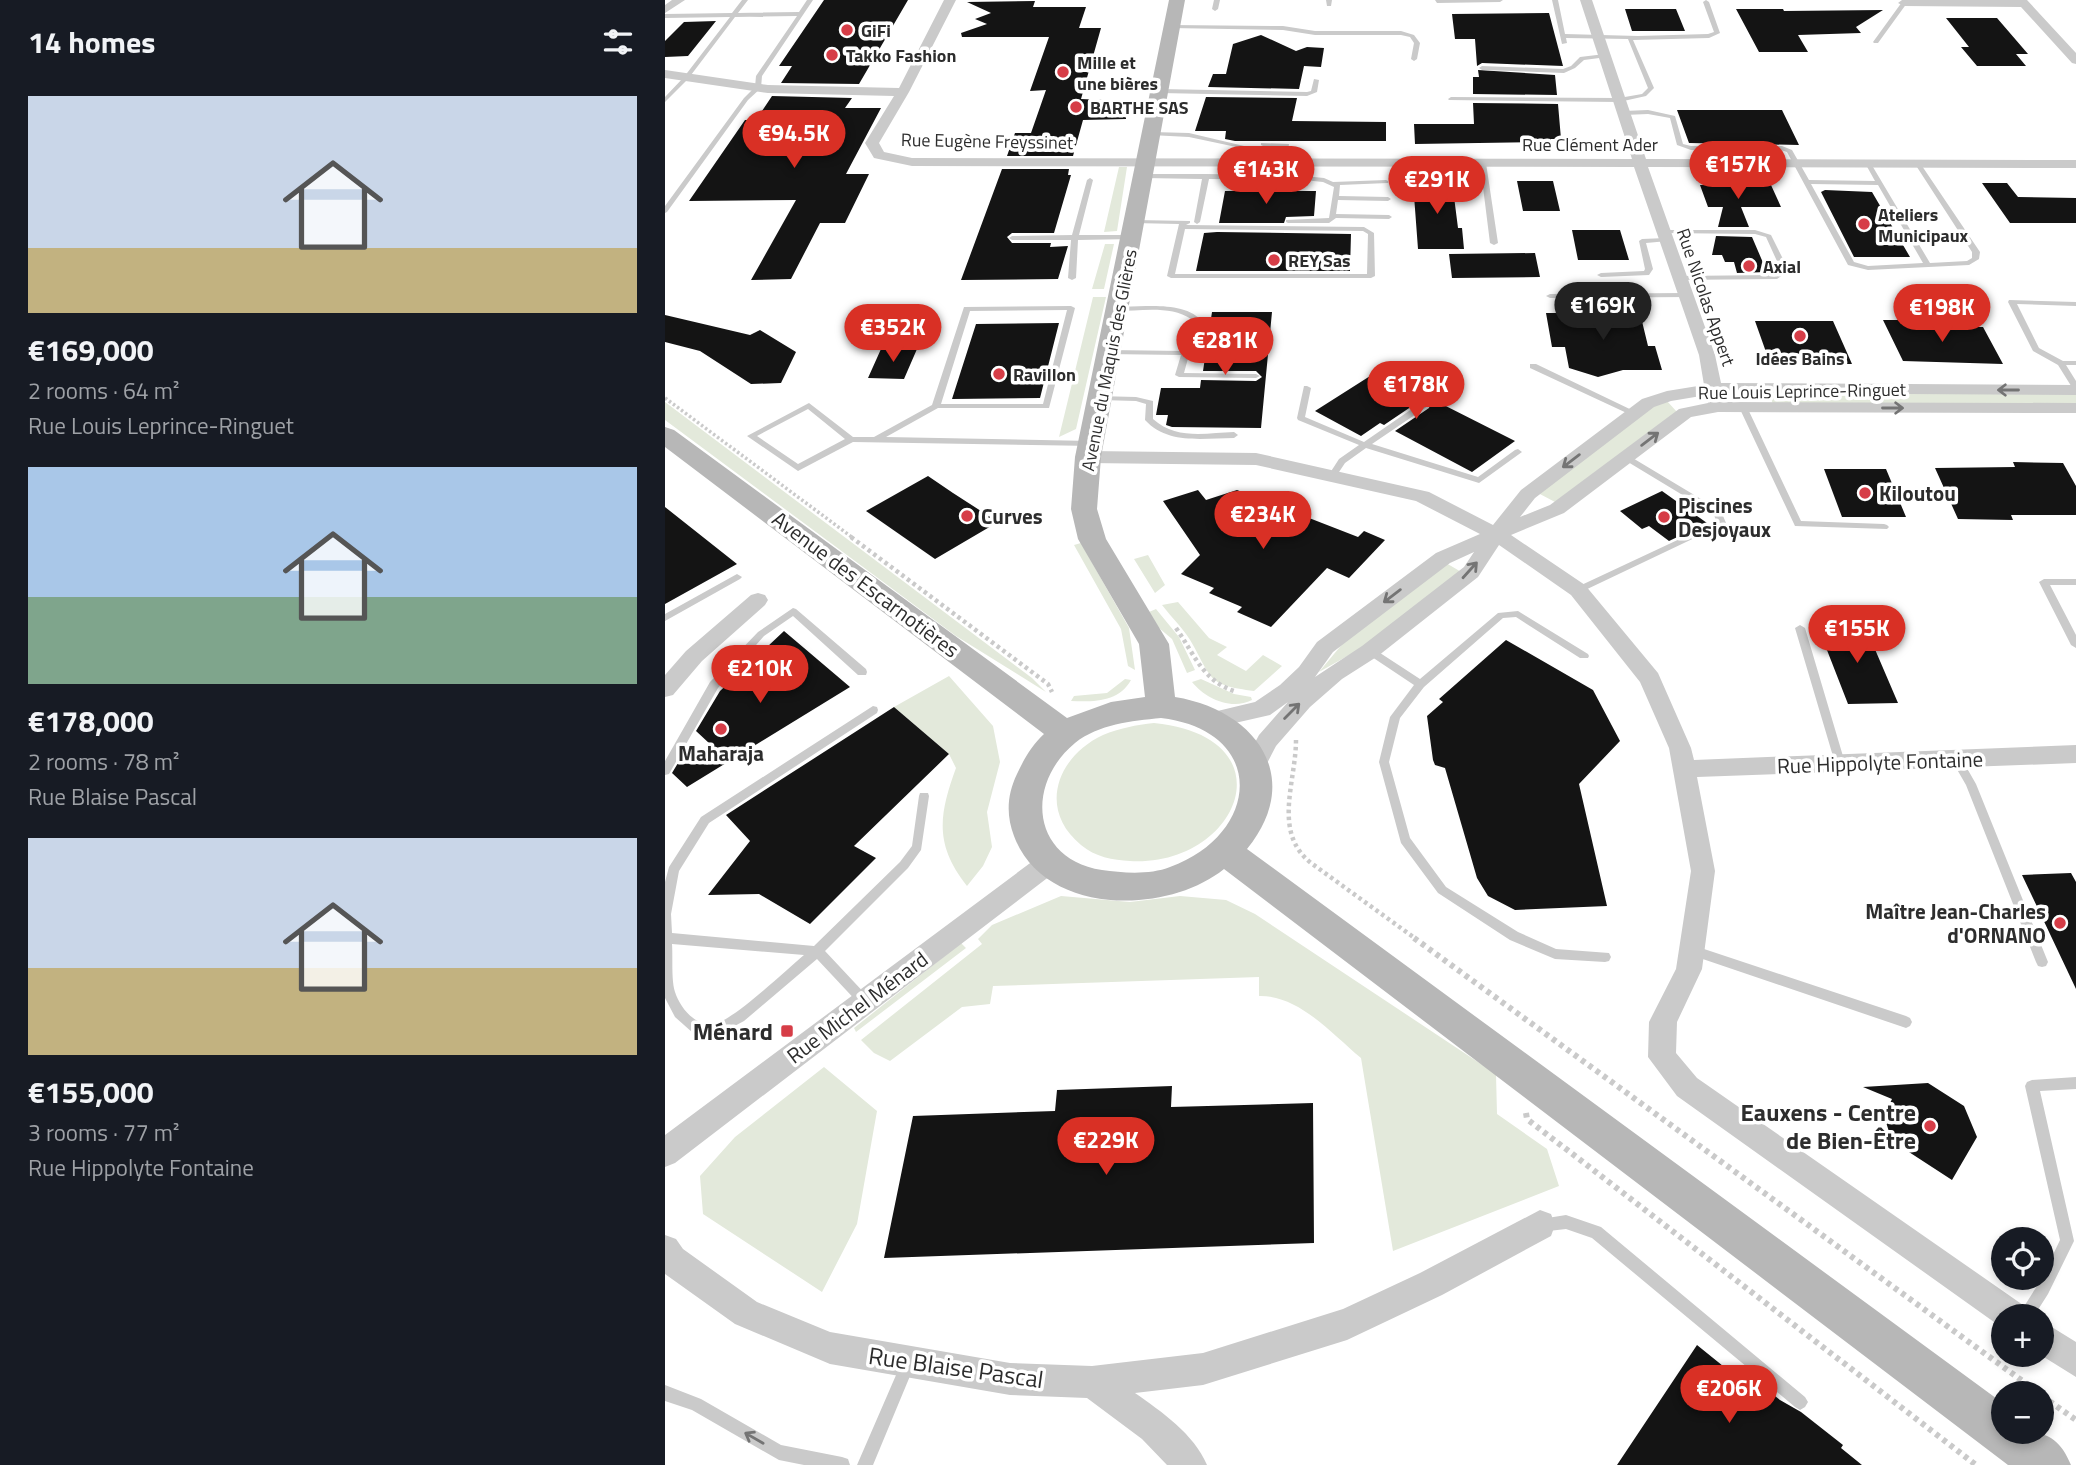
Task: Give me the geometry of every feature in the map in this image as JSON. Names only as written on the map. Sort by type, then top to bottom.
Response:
[{"type":"main road","name":"Avenue du Maquis des Glières","points":[[1161,707],[1154,644],[1117,583],[1089,529],[1084,509],[1090,450],[1177,0]]},
{"type":"main road","name":"Avenue des Escarnotières","points":[[665,435],[1066,734]]},
{"type":"main road","points":[[1161,707],[1188,711],[1213,720],[1239,740],[1250,754],[1258,778],[1257,803],[1246,829],[1226,852],[1194,873],[1157,885],[1118,887],[1081,880],[1050,862],[1031,840],[1023,812],[1027,783],[1042,757],[1066,734],[1095,718],[1128,709],[1161,707]]},
{"type":"main road","points":[[1226,852],[2047,1465]]},
{"type":"street","points":[[665,10],[679,0]]},
{"type":"street","name":"Rue Eugène Freyssinet","points":[[950,0],[903,92],[871,144],[880,155],[912,162],[1145,169]]},
{"type":"street","name":"Rue Nicolas Appert","points":[[1586,0],[1642,163],[1717,398]]},
{"type":"street","points":[[1904,3],[2023,2],[2076,60]]},
{"type":"street","points":[[665,74],[758,88],[817,92],[903,92]]},
{"type":"street","name":"Rue Clément Ader","points":[[1145,169],[1284,162],[2076,164]]},
{"type":"street","name":"Rue Louis Leprince-Ringuet","points":[[1254,767],[1266,741],[1281,722],[1334,673],[1370,651],[1471,572],[1496,534],[1528,494],[1648,403],[1667,396],[1717,398],[2076,389]]},
{"type":"street","name":"Rue Louis Leprince-Ringuet","points":[[1213,720],[1288,691],[1307,672],[1325,647],[1443,558],[1557,509],[1685,413],[1717,398],[1743,407],[2076,408]]},
{"type":"street","points":[[1090,450],[1256,459],[1422,496],[1496,534],[1578,590],[1650,679],[1681,748],[1703,871],[1689,969],[1663,1022],[1662,1057],[1687,1087],[1995,1304]]},
{"type":"street","points":[[665,689],[694,656],[758,600]]},
{"type":"street","name":"Rue Hippolyte Fontaine","points":[[1684,769],[2076,754]]},
{"type":"street","name":"Rue Michel Ménard","points":[[665,1153],[1050,862]]},
{"type":"street","name":"Rue Blaise Pascal","points":[[665,1250],[672,1260],[746,1313],[830,1348],[1010,1379],[1092,1382],[1203,1369],[1347,1324],[1431,1284],[1540,1226]]},
{"type":"street","points":[[2054,1345],[2076,1361]]},
{"type":"street","points":[[1092,1382],[1154,1427],[1189,1465]]},
{"type":"lane","points":[[665,100],[686,78],[745,0]]},
{"type":"lane","points":[[665,211],[746,99],[758,88],[759,76],[810,0]]},
{"type":"lane","points":[[1215,9],[1217,0]]},
{"type":"lane","points":[[1437,1],[1500,0]]},
{"type":"lane","points":[[1555,0],[1564,43]]},
{"type":"lane","points":[[1562,36],[1697,38],[1717,33],[1706,2]]},
{"type":"lane","points":[[1876,42],[1904,3]]},
{"type":"lane","points":[[665,16],[800,14]]},
{"type":"lane","points":[[1172,27],[1283,27],[1315,33],[1401,33],[1412,36],[1417,43],[1414,59]]},
{"type":"lane","points":[[1622,106],[1644,95],[1651,88],[1629,38]]},
{"type":"lane","points":[[1482,68],[1564,71],[1582,58],[1605,56]]},
{"type":"lane","points":[[1160,91],[1307,94],[1314,92],[1317,80]]},
{"type":"lane","points":[[1451,99],[1622,106],[1673,117],[1681,145],[1691,148],[1782,148],[1790,151],[1851,263],[1868,268],[1969,263],[1975,259],[1976,253],[1918,164]]},
{"type":"lane","points":[[1152,134],[1189,135],[1241,146]]},
{"type":"lane","points":[[1263,144],[1287,145],[1284,162]]},
{"type":"lane","points":[[1483,163],[1494,243]]},
{"type":"lane","points":[[1868,163],[1928,265]]},
{"type":"lane","points":[[1145,169],[1206,176],[1304,178],[1335,183],[1386,182]]},
{"type":"lane","points":[[1197,222],[1206,176]]},
{"type":"lane","points":[[1072,278],[1075,238],[1090,180]]},
{"type":"lane","points":[[1808,182],[1880,183]]},
{"type":"lane","points":[[1183,225],[1197,222],[1329,221],[1337,186],[1335,183]]},
{"type":"lane","points":[[1335,198],[1388,200]]},
{"type":"lane","points":[[1332,216],[1389,217]]},
{"type":"lane","points":[[1012,238],[1075,238],[1183,225],[1364,229],[1371,233],[1371,276],[1171,276],[1183,225]]},
{"type":"lane","points":[[1601,275],[1646,274],[1649,269],[1642,241],[1665,236],[1755,232],[1769,236],[1785,271],[1777,277],[1678,278]]},
{"type":"lane","points":[[1550,296],[1685,295]]},
{"type":"lane","points":[[2074,302],[2011,302],[2036,349],[2061,363],[2076,363]]},
{"type":"lane","points":[[877,439],[936,406],[1046,406],[1071,308],[967,309],[936,406]]},
{"type":"lane","points":[[1117,309],[1179,310],[1195,318],[1179,375],[1256,376]]},
{"type":"lane","points":[[1109,352],[1185,353]]},
{"type":"lane","points":[[2061,363],[2076,389]]},
{"type":"lane","points":[[1533,366],[1634,414]]},
{"type":"lane","points":[[1307,388],[1301,418],[1365,446],[1479,480],[1518,452]]},
{"type":"lane","points":[[1100,398],[1136,399],[1150,403],[1149,420],[1156,428],[1170,435],[1234,435]]},
{"type":"lane","points":[[1332,476],[1342,461],[1425,404]]},
{"type":"lane","points":[[851,439],[809,405],[751,436],[798,468],[851,439],[1090,450]]},
{"type":"lane","points":[[1743,407],[1798,524],[1884,527]]},
{"type":"lane","points":[[1578,590],[1721,523],[1718,513],[1626,457]]},
{"type":"lane","points":[[665,618],[737,577]]},
{"type":"lane","points":[[2076,582],[2044,582],[2076,645]]},
{"type":"lane","points":[[665,771],[714,685],[761,634],[793,611],[862,672]]},
{"type":"lane","points":[[1584,656],[1518,614],[1501,615],[1420,684],[1395,717],[1384,762],[1405,840],[1442,890],[1514,936],[1555,954],[1605,957]]},
{"type":"lane","points":[[1800,628],[1840,763]]},
{"type":"lane","points":[[1370,651],[1420,684]]},
{"type":"lane","points":[[873,710],[705,820],[673,870],[665,914],[668,991],[679,1013],[697,1029],[716,1030],[740,1017],[817,951],[904,865],[917,847],[924,796]]},
{"type":"lane","points":[[1956,759],[1971,784],[2042,962]]},
{"type":"lane","points":[[666,939],[817,951],[865,1002]]},
{"type":"lane","points":[[1692,950],[1906,1022]]},
{"type":"lane","points":[[2033,1304],[2071,1245],[2032,1086],[2076,1083]]},
{"type":"lane","points":[[1540,1226],[1566,1222],[1596,1232],[1800,1402]]},
{"type":"lane","points":[[865,1465],[909,1362]]},
{"type":"lane","points":[[665,1393],[696,1404],[779,1452],[842,1465]]},
{"type":"path","points":[[665,398],[1048,684],[1054,700]]},
{"type":"path","points":[[1168,620],[1189,644],[1201,672],[1228,690],[1259,701]]},
{"type":"path","points":[[1281,722],[1296,741],[1297,760],[1286,814],[1297,849],[1321,870],[2022,1381]]},
{"type":"path","points":[[1519,1071],[1527,1119],[1976,1465]]},
{"type":"path","points":[[2054,1404],[2076,1420]]},
{"type":"shaded area","points":[[1119,167],[1127,167],[1117,231],[1104,232]]},
{"type":"shaded area","points":[[1105,244],[1114,244],[1104,289],[1092,289]]},
{"type":"shaded area","points":[[1093,297],[1106,297],[1076,429],[1059,437]]},
{"type":"shaded area","points":[[1769,392],[2076,394],[2076,405],[1773,405]]},
{"type":"shaded area","points":[[1667,401],[1677,412],[1555,502],[1538,493],[1655,405]]},
{"type":"shaded area","points":[[665,402],[1032,678],[1046,692],[956,636],[665,420]]},
{"type":"shaded area","points":[[1081,543],[1129,628],[1135,670],[1128,666],[1121,629],[1074,545]]},
{"type":"shaded area","points":[[1148,555],[1165,585],[1155,593],[1134,559]]},
{"type":"shaded area","points":[[1446,563],[1463,573],[1367,645],[1319,672],[1349,636]]},
{"type":"shaded area","points":[[1178,602],[1209,638],[1227,647],[1217,655],[1246,671],[1263,655],[1282,666],[1254,691],[1221,684],[1209,674],[1186,634],[1162,605]]},
{"type":"shaded area","points":[[1156,609],[1179,637],[1195,670],[1187,673],[1172,639],[1159,628],[1149,612]]},
{"type":"shaded area","points":[[949,676],[993,726],[1000,762],[987,812],[992,847],[983,866],[967,886],[949,856],[943,829],[946,800],[956,768],[949,754],[894,707]]},
{"type":"shaded area","points":[[1125,679],[1131,680],[1113,697],[1097,701],[1071,701],[1074,696],[1107,693]]},
{"type":"shaded area","points":[[1201,679],[1234,694],[1251,697],[1252,700],[1236,704],[1211,698],[1192,682]]},
{"type":"shaded area","points":[[1154,723],[1197,733],[1224,751],[1236,774],[1235,800],[1222,824],[1199,844],[1168,857],[1130,861],[1098,855],[1081,845],[1068,831],[1060,816],[1058,785],[1064,770],[1087,745],[1103,735]]},
{"type":"shaded area","points":[[1061,896],[1130,902],[1180,896],[1226,900],[1255,914],[1496,1074],[1497,1114],[1547,1149],[1559,1186],[1393,1251],[1361,1058],[1301,1009],[1274,997],[1259,996],[1259,977],[993,986],[990,1004],[962,1007],[890,1061],[874,1053],[861,1040],[982,944],[978,939],[992,925]]},
{"type":"shaded area","points":[[961,943],[966,948],[856,1032],[854,1028]]},
{"type":"shaded area","points":[[824,1067],[877,1111],[857,1224],[822,1292],[703,1214],[700,1176],[735,1137]]},
{"type":"building","points":[[824,0],[908,0],[859,84],[781,83],[792,66],[779,66]]},
{"type":"building","points":[[1035,1],[1033,7],[1086,7],[1079,28],[1101,28],[1081,99],[1126,101],[1126,119],[1083,120],[1073,156],[1007,156],[1015,133],[1031,133],[1046,90],[1030,91],[1049,37],[962,37],[961,33],[987,24],[975,19],[991,13],[967,2]]},
{"type":"building","points":[[1625,9],[1676,9],[1685,31],[1632,31]]},
{"type":"building","points":[[1736,9],[1883,10],[1856,27],[1861,33],[1798,35],[1808,52],[1759,52]]},
{"type":"building","points":[[1549,13],[1563,66],[1482,63],[1477,66],[1475,39],[1455,39],[1452,14]]},
{"type":"building","points":[[1946,18],[1997,18],[2028,54],[2016,54],[2026,66],[1977,66],[1961,47],[1969,47]]},
{"type":"building","points":[[716,21],[688,56],[665,57],[665,41],[684,22]]},
{"type":"building","points":[[1261,35],[1296,51],[1307,47],[1324,48],[1321,67],[1304,66],[1299,89],[1208,87],[1213,74],[1226,74],[1233,44]]},
{"type":"building","points":[[1478,70],[1555,75],[1557,95],[1473,94],[1473,77],[1479,77]]},
{"type":"building","points":[[772,96],[852,98],[845,108],[881,108],[846,174],[869,174],[845,223],[820,223],[791,279],[751,280],[796,200],[689,201],[745,120],[756,120]]},
{"type":"building","points":[[1206,97],[1297,98],[1292,121],[1386,122],[1386,141],[1225,139],[1226,131],[1195,131]]},
{"type":"building","points":[[1473,103],[1558,104],[1561,139],[1551,139],[1551,142],[1415,144],[1414,124],[1474,124]]},
{"type":"building","points":[[1677,110],[1782,110],[1799,145],[1689,143]]},
{"type":"building","points":[[1002,169],[1069,169],[1068,175],[1071,175],[1054,233],[1012,233],[1007,237],[1012,243],[1068,246],[1058,279],[961,280]]},
{"type":"building","points":[[1729,178],[1732,185],[1771,185],[1781,207],[1741,207],[1749,227],[1718,227],[1723,207],[1708,207],[1700,185],[1728,185]]},
{"type":"building","points":[[1452,181],[1458,228],[1462,228],[1464,249],[1418,249],[1413,182]]},
{"type":"building","points":[[1517,181],[1553,181],[1560,211],[1523,211]]},
{"type":"building","points":[[1982,183],[2007,183],[2018,197],[2076,198],[2076,223],[2010,223]]},
{"type":"building","points":[[1225,191],[1316,191],[1314,216],[1286,217],[1284,223],[1219,223]]},
{"type":"building","name":"Ateliers Municipaux","points":[[1821,192],[1872,192],[1910,257],[1854,257]]},
{"type":"building","points":[[1572,230],[1620,230],[1629,260],[1578,260]]},
{"type":"building","name":"REY Sas","points":[[1204,233],[1351,234],[1350,271],[1196,271]]},
{"type":"building","points":[[1716,236],[1752,237],[1767,272],[1737,273],[1734,262],[1725,262],[1722,255],[1712,255]]},
{"type":"building","points":[[1535,253],[1540,277],[1452,278],[1449,254]]},
{"type":"building","points":[[1212,312],[1272,312],[1261,428],[1172,427],[1166,425],[1168,415],[1156,415],[1161,388],[1200,388],[1201,380],[1256,381],[1262,377],[1256,371],[1203,371]]},
{"type":"building","points":[[1546,313],[1640,313],[1648,346],[1655,346],[1662,370],[1623,370],[1598,377],[1569,368],[1565,347],[1552,347]]},
{"type":"building","points":[[665,315],[750,335],[760,330],[796,352],[781,383],[751,384],[700,351],[665,342]]},
{"type":"building","points":[[1883,320],[1914,320],[1918,327],[1983,327],[2003,364],[1903,361]]},
{"type":"building","name":"Idées Bains","points":[[1755,321],[1833,321],[1852,364],[1791,364],[1778,361],[1766,352]]},
{"type":"building","points":[[1059,323],[1040,398],[952,399],[976,324]]},
{"type":"building","points":[[881,349],[917,349],[904,379],[868,378]]},
{"type":"building","points":[[1378,371],[1515,441],[1472,472],[1395,431],[1429,408],[1431,402],[1428,399],[1421,400],[1384,425],[1380,423],[1361,436],[1315,411]]},
{"type":"building","points":[[2013,462],[2063,463],[2076,486],[2076,515],[2011,515],[2013,520],[1958,519],[1935,468],[2015,467]]},
{"type":"building","name":"Kiloutou","points":[[1824,469],[1886,469],[1906,517],[1842,517]]},
{"type":"building","points":[[928,476],[998,522],[935,559],[866,511]]},
{"type":"building","points":[[1198,490],[1206,500],[1237,490],[1358,537],[1364,531],[1385,540],[1349,578],[1327,568],[1271,627],[1237,612],[1242,607],[1209,593],[1214,588],[1181,574],[1200,555],[1163,501]]},
{"type":"building","name":"Piscines Desjoyaux","points":[[1662,491],[1707,523],[1669,541],[1649,526],[1642,529],[1620,511]]},
{"type":"building","points":[[665,507],[737,564],[665,604]]},
{"type":"building","points":[[1865,626],[1898,703],[1848,704],[1818,627]]},
{"type":"building","points":[[784,631],[850,687],[687,787],[672,773],[678,763],[710,744],[696,731],[720,691]]},
{"type":"building","points":[[1506,640],[1593,690],[1620,741],[1579,784],[1607,906],[1515,910],[1488,896],[1477,878],[1445,768],[1435,765],[1433,760],[1427,716],[1443,702],[1439,699]]},
{"type":"building","points":[[894,707],[949,754],[854,846],[876,858],[810,924],[759,894],[708,895],[750,841],[726,815]]},
{"type":"building","name":"Maître Jean-Charles d'ORNANO","points":[[2071,873],[2076,882],[2076,989],[2022,875]]},
{"type":"building","name":"Eauxens - Centre de Bien-Être","points":[[1928,1083],[1964,1106],[1977,1137],[1952,1180],[1892,1141],[1884,1116],[1892,1099],[1863,1087]]},
{"type":"building","points":[[1172,1086],[1171,1107],[1313,1103],[1314,1243],[884,1258],[913,1116],[1055,1111],[1057,1090]]},
{"type":"building","points":[[1697,1345],[1744,1383],[1749,1375],[1780,1400],[1801,1412],[1843,1445],[1841,1448],[1862,1465],[1617,1465]]},
{"type":"place","name":"GiFi","points":[[847,30]]},
{"type":"place","name":"Takko Fashion","points":[[832,55]]},
{"type":"place","name":"Mille et une bières","points":[[1063,72]]},
{"type":"place","name":"BARTHE SAS","points":[[1076,107]]},
{"type":"place","name":"Ateliers Municipaux","points":[[1864,224]]},
{"type":"place","name":"REY Sas","points":[[1274,260]]},
{"type":"place","name":"Axial","points":[[1749,266]]},
{"type":"place","name":"Idées Bains","points":[[1800,336]]},
{"type":"place","name":"Ravillon","points":[[999,374]]},
{"type":"place","name":"Kiloutou","points":[[1865,493]]},
{"type":"place","name":"Curves","points":[[967,516]]},
{"type":"place","name":"Piscines Desjoyaux","points":[[1664,517]]},
{"type":"place","name":"Maharaja","points":[[721,729]]},
{"type":"place","name":"Maître Jean-Charles d'ORNANO","points":[[2060,923]]},
{"type":"place","name":"Ménard","points":[[787,1031]]},
{"type":"place","name":"Eauxens - Centre de Bien-Être","points":[[1930,1126]]}]
